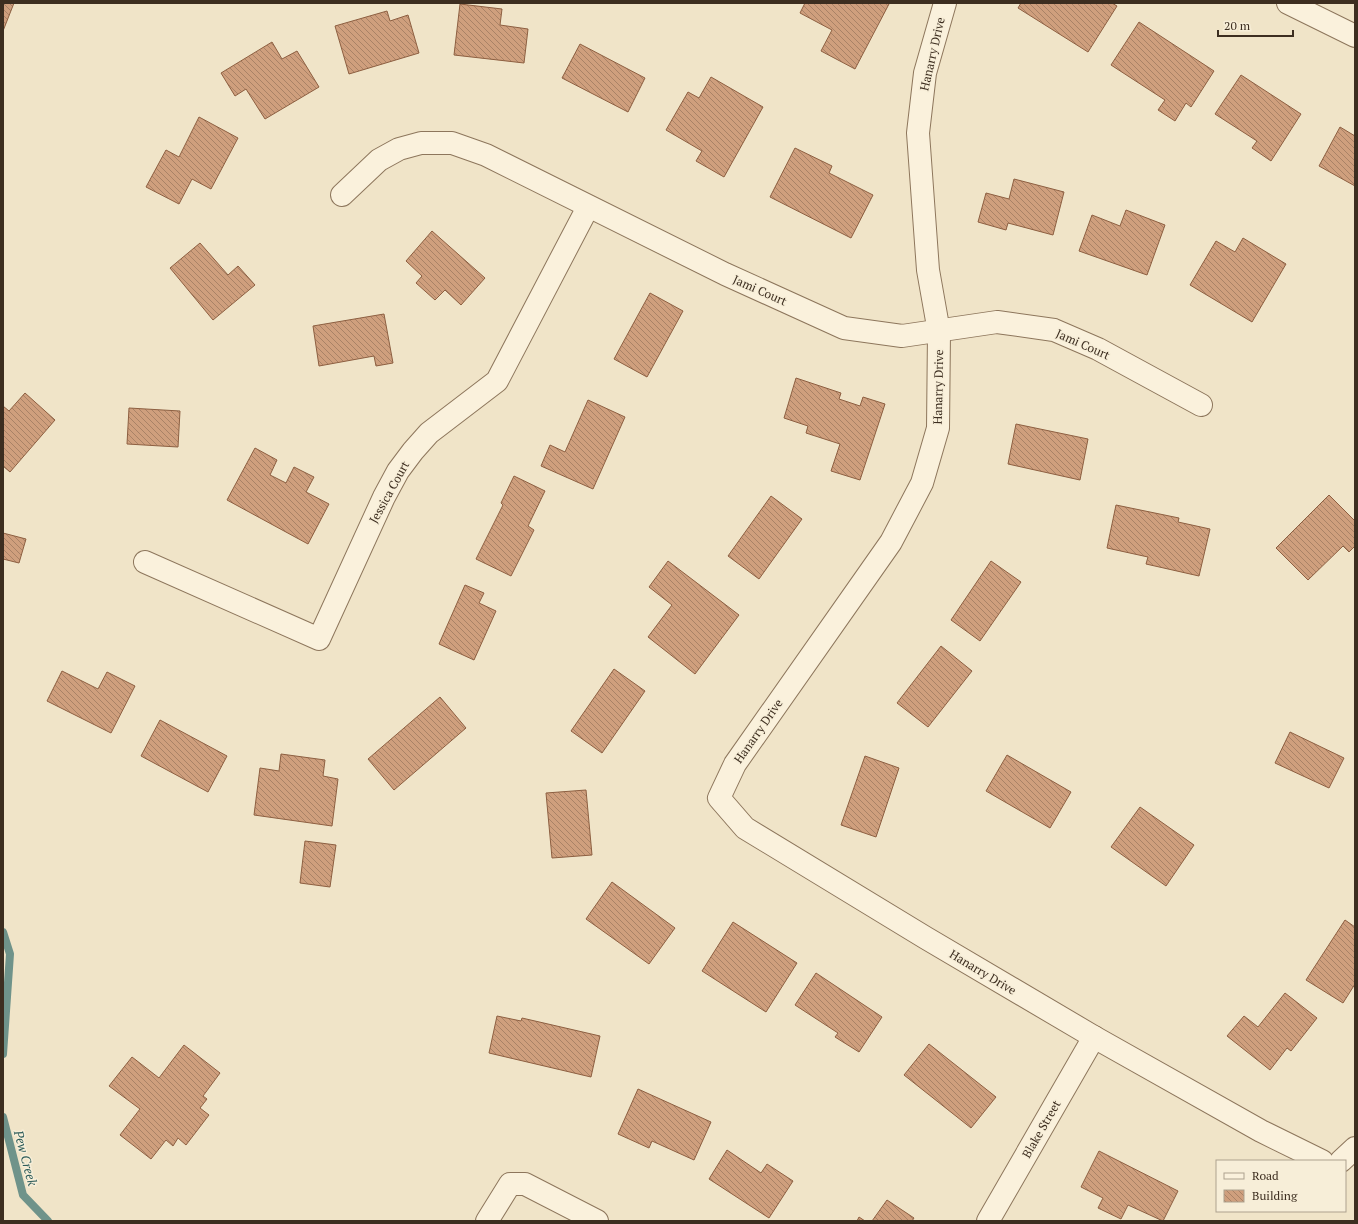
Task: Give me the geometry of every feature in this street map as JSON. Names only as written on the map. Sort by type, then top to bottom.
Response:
[{"type":"street","name":"Hanarry Drive","points":[[945,3],[925,73],[918,133],[928,270],[939,332],[938,428],[922,483],[891,542],[735,764],[719,798],[745,828],[1094,1037],[1261,1131],[1320,1160]]},
{"type":"street","points":[[1288,3],[1355,36]]},
{"type":"street","name":"Jami Court","points":[[342,195],[379,160],[399,149],[421,143],[452,143],[486,155],[725,274],[844,328],[902,336],[939,332],[997,322],[1054,330],[1098,349],[1201,405]]},
{"type":"street","name":"Jessica Court","points":[[145,562],[319,639],[384,497],[398,471],[413,451],[429,434],[496,381],[588,207]]},
{"type":"street","name":"Blake Street","points":[[988,1221],[1094,1037]]},
{"type":"street","points":[[1342,1160],[1355,1148]]},
{"type":"street","points":[[487,1221],[510,1184],[524,1184],[597,1221]]},
{"type":"building","points":[[3,3],[14,3],[3,31]]},
{"type":"building","points":[[805,3],[889,4],[855,69],[821,51],[832,30],[800,13]]},
{"type":"building","points":[[1021,3],[1112,3],[1117,6],[1088,52],[1018,8]]},
{"type":"building","points":[[460,4],[502,9],[500,25],[528,29],[524,63],[454,55]]},
{"type":"building","points":[[387,11],[390,21],[408,15],[419,53],[349,74],[335,26]]},
{"type":"building","points":[[1139,22],[1214,71],[1191,107],[1186,103],[1175,121],[1158,110],[1165,100],[1111,65]]},
{"type":"building","points":[[272,42],[282,59],[297,51],[319,87],[265,119],[246,89],[235,96],[221,73]]},
{"type":"building","points":[[580,44],[645,78],[628,112],[562,78]]},
{"type":"building","points":[[1241,75],[1301,114],[1271,161],[1252,148],[1257,141],[1215,114]]},
{"type":"building","points":[[711,77],[763,107],[724,177],[696,161],[702,151],[666,130],[688,92],[699,98]]},
{"type":"building","points":[[199,117],[238,138],[211,189],[192,179],[179,204],[146,187],[166,150],[179,157]]},
{"type":"building","points":[[1340,127],[1355,136],[1355,186],[1319,166]]},
{"type":"building","points":[[795,148],[832,166],[829,173],[873,195],[851,238],[770,197]]},
{"type":"building","points":[[1014,179],[1064,192],[1053,235],[1008,223],[1006,230],[978,222],[986,193],[1009,199]]},
{"type":"building","points":[[1126,210],[1165,225],[1147,275],[1079,251],[1092,215],[1120,226]]},
{"type":"building","points":[[432,231],[485,278],[461,305],[445,290],[435,300],[416,283],[422,276],[406,261]]},
{"type":"building","points":[[1243,238],[1286,264],[1252,322],[1190,285],[1216,241],[1235,252]]},
{"type":"building","points":[[200,243],[228,275],[238,266],[255,285],[213,320],[170,268]]},
{"type":"building","points":[[650,293],[683,311],[647,377],[614,359]]},
{"type":"building","points":[[384,314],[393,363],[376,366],[374,356],[319,366],[313,326]]},
{"type":"building","points":[[796,378],[841,393],[839,399],[860,406],[863,397],[885,404],[860,480],[831,471],[840,444],[806,433],[808,426],[784,418]]},
{"type":"building","points":[[25,393],[55,420],[10,472],[3,466],[3,406],[9,411]]},
{"type":"building","points":[[588,400],[625,417],[593,489],[541,466],[550,445],[565,452]]},
{"type":"building","points":[[129,408],[180,411],[178,447],[127,444]]},
{"type":"building","points":[[1016,424],[1088,439],[1080,480],[1008,464]]},
{"type":"building","points":[[255,448],[277,460],[270,475],[286,483],[294,467],[314,477],[306,492],[329,504],[308,544],[227,500]]},
{"type":"building","points":[[514,476],[545,491],[528,526],[534,530],[511,576],[476,559],[503,505],[501,503]]},
{"type":"building","points":[[1329,495],[1355,521],[1355,546],[1349,552],[1343,546],[1308,580],[1276,548]]},
{"type":"building","points":[[771,496],[802,519],[759,579],[728,556]]},
{"type":"building","points":[[1116,505],[1179,518],[1178,522],[1210,529],[1199,576],[1146,564],[1148,557],[1107,548]]},
{"type":"building","points":[[3,533],[26,539],[19,563],[3,559]]},
{"type":"building","points":[[668,561],[739,615],[695,674],[648,637],[672,605],[649,587]]},
{"type":"building","points":[[991,561],[1021,582],[980,641],[951,620]]},
{"type":"building","points":[[465,585],[484,593],[479,603],[496,611],[474,660],[439,644]]},
{"type":"building","points":[[941,646],[972,671],[928,727],[897,703]]},
{"type":"building","points":[[614,669],[645,691],[602,753],[571,731]]},
{"type":"building","points":[[62,671],[98,689],[107,672],[135,686],[111,733],[47,701]]},
{"type":"building","points":[[440,697],[466,728],[394,790],[368,759]]},
{"type":"building","points":[[160,720],[227,756],[208,792],[141,756]]},
{"type":"building","points":[[1290,732],[1344,758],[1329,788],[1275,763]]},
{"type":"building","points":[[281,754],[325,760],[323,776],[338,779],[332,826],[254,815],[260,768],[279,771]]},
{"type":"building","points":[[1007,755],[1071,792],[1050,828],[986,791]]},
{"type":"building","points":[[865,756],[899,768],[876,837],[841,825]]},
{"type":"building","points":[[586,790],[592,855],[552,858],[546,793]]},
{"type":"building","points":[[1140,807],[1194,845],[1166,886],[1111,847]]},
{"type":"building","points":[[305,841],[336,845],[330,887],[300,883]]},
{"type":"building","points":[[612,882],[675,928],[649,964],[586,919]]},
{"type":"building","points":[[1345,920],[1355,927],[1355,984],[1343,1003],[1306,980]]},
{"type":"building","points":[[733,922],[797,963],[766,1012],[702,971]]},
{"type":"building","points":[[816,973],[882,1017],[859,1052],[835,1037],[838,1033],[795,1005]]},
{"type":"building","points":[[1285,993],[1317,1018],[1291,1051],[1287,1048],[1270,1070],[1227,1036],[1244,1016],[1258,1027]]},
{"type":"building","points":[[497,1016],[521,1021],[522,1018],[600,1036],[591,1077],[489,1053]]},
{"type":"building","points":[[929,1044],[996,1097],[971,1128],[904,1075]]},
{"type":"building","points":[[184,1045],[220,1073],[203,1096],[207,1099],[200,1108],[209,1115],[186,1145],[178,1138],[173,1146],[166,1140],[151,1159],[120,1135],[140,1109],[109,1086],[132,1057],[159,1078]]},
{"type":"building","points":[[638,1089],[711,1122],[694,1160],[652,1141],[649,1148],[618,1134]]},
{"type":"building","points":[[727,1150],[761,1173],[767,1164],[793,1181],[769,1218],[709,1179]]},
{"type":"building","points":[[1099,1151],[1178,1191],[1163,1221],[1128,1205],[1121,1219],[1098,1208],[1103,1198],[1081,1187]]},
{"type":"building","points":[[887,1200],[914,1218],[912,1221],[872,1221]]},
{"type":"building","points":[[859,1217],[865,1221],[857,1221]]},
{"type":"waterway","name":"Pew Creek","points":[[3,932],[10,954],[3,1054]]},
{"type":"waterway","name":"Pew Creek","points":[[3,1117],[23,1195],[48,1221]]}]
